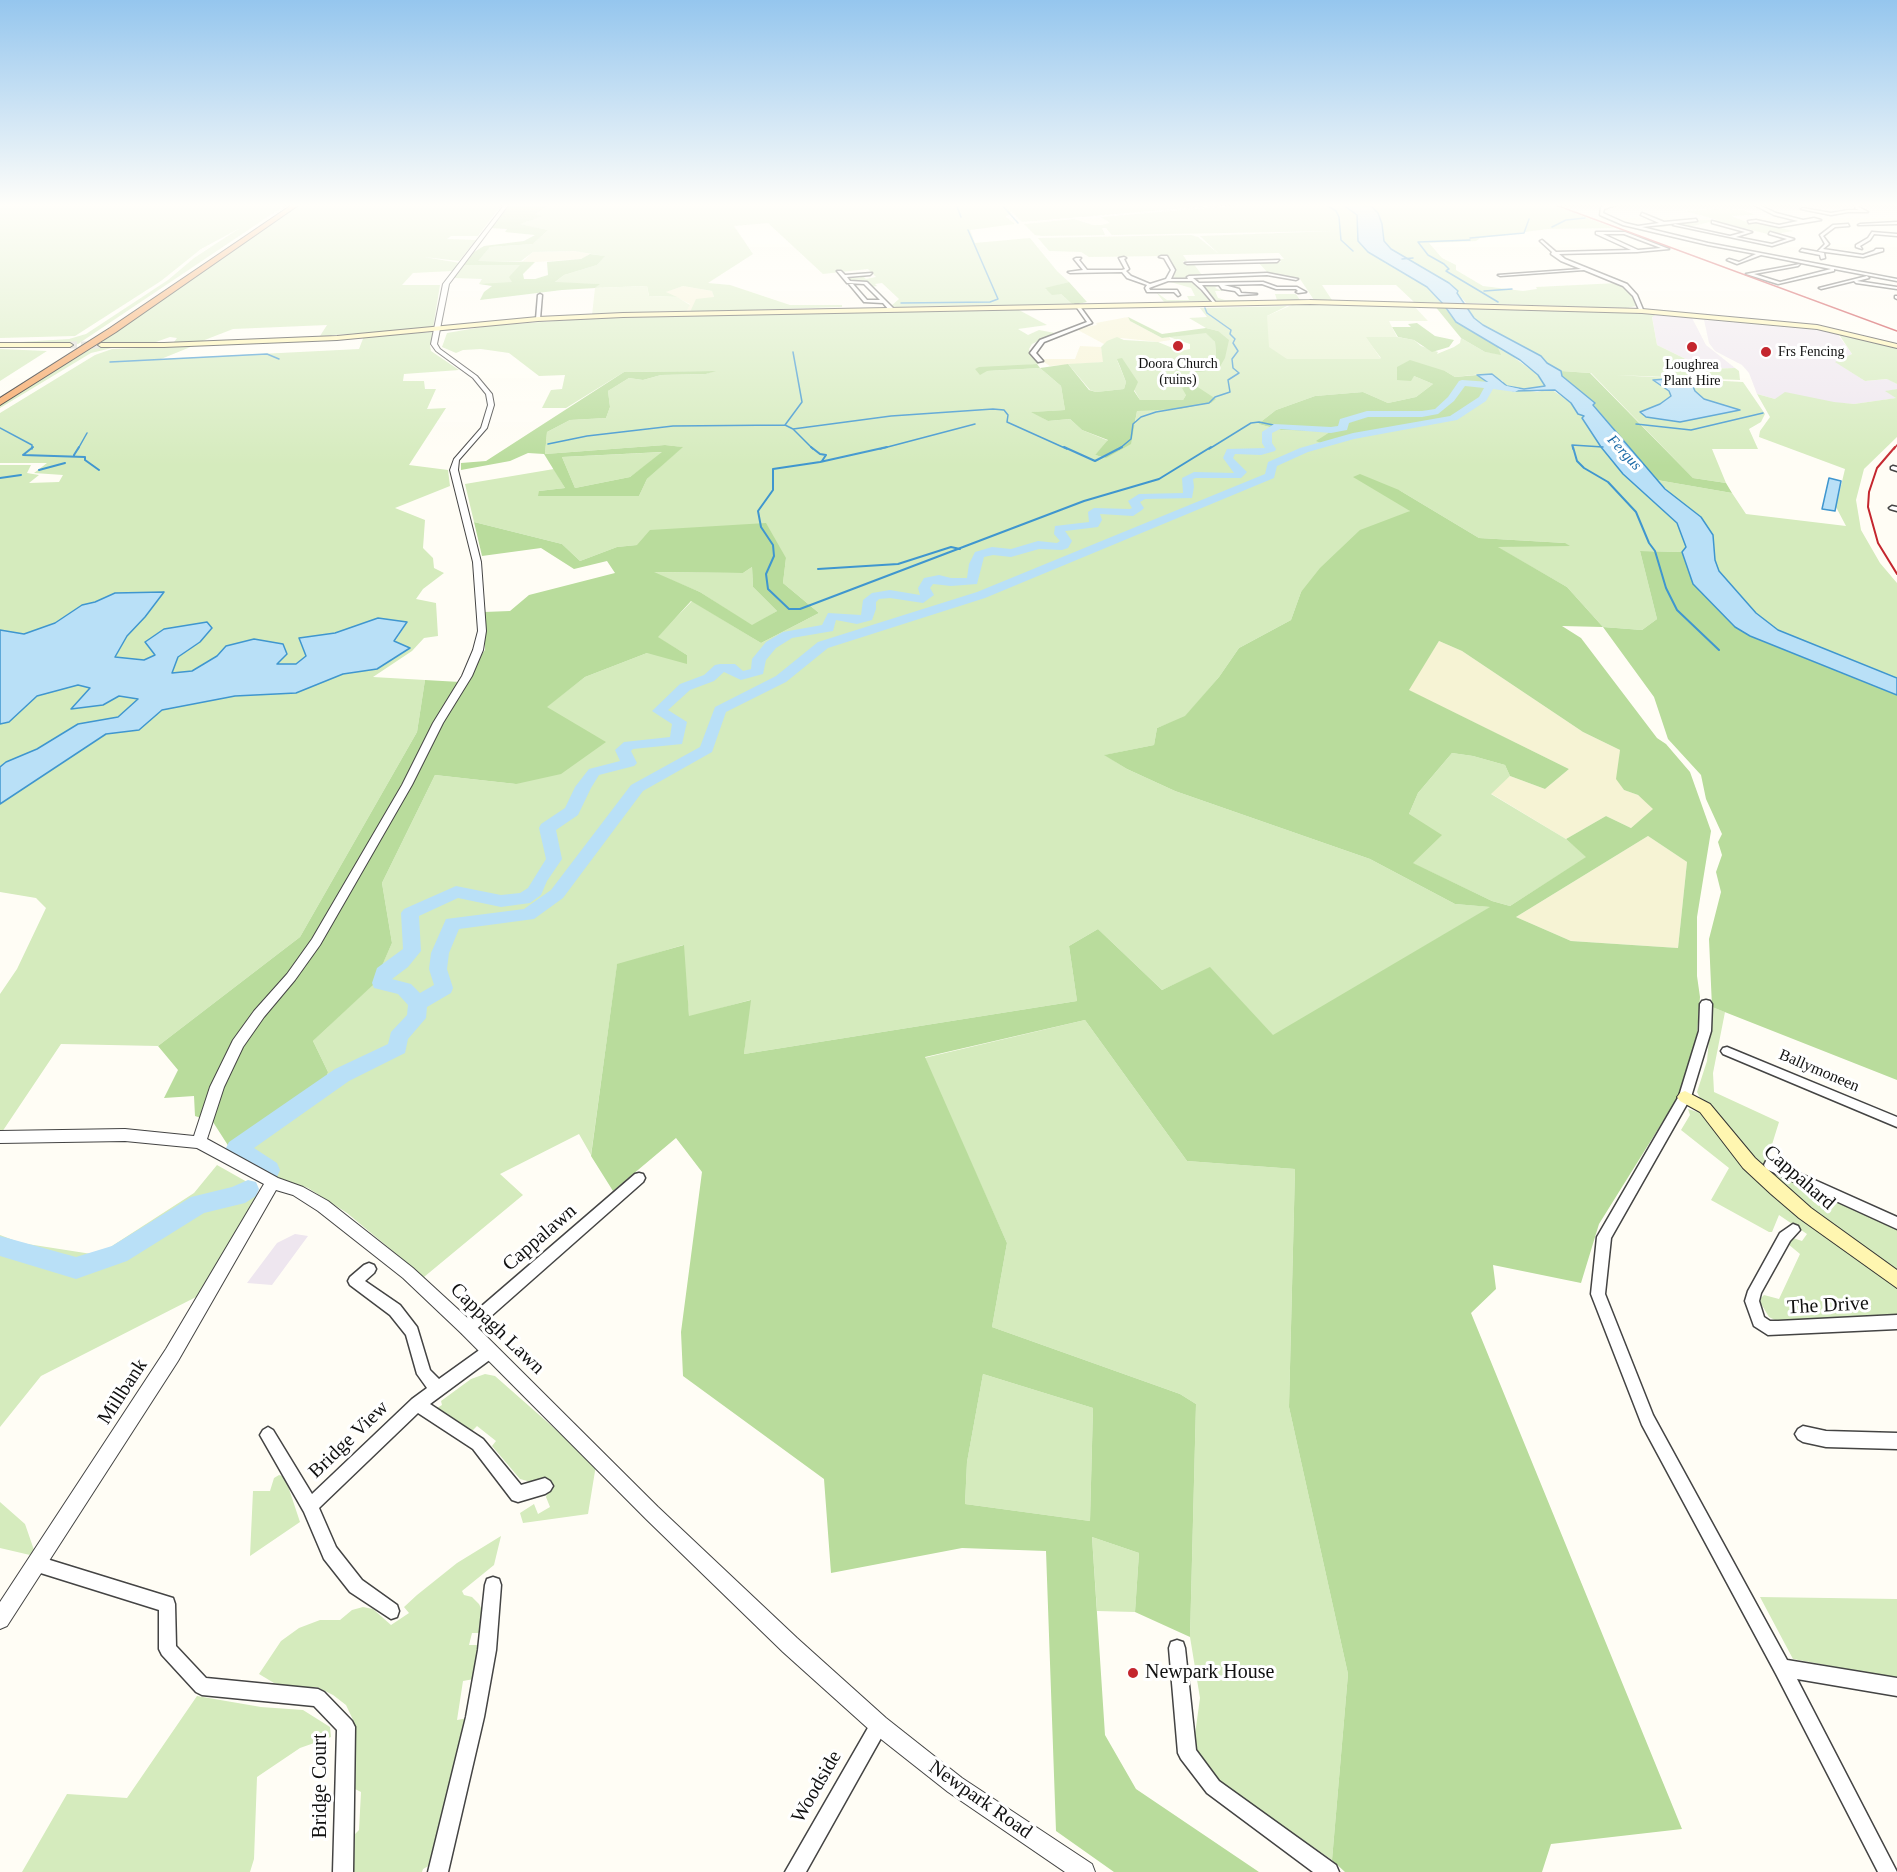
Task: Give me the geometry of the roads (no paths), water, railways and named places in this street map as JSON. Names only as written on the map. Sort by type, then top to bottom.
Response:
[{"type":"highway","points":[[0,397],[162,291]]},
{"type":"highway","points":[[0,402],[169,291]]},
{"type":"main road","points":[[101,345],[259,342],[437,332],[538,319],[623,315],[1214,303],[1436,304],[1642,311],[1817,327],[1897,346]]},
{"type":"main road","points":[[0,345],[70,345]]},
{"type":"main road","name":"Cappahard","points":[[1685,1098],[1705,1108],[1749,1163],[1777,1189],[1805,1213],[1897,1280]]},
{"type":"street","points":[[198,1142],[217,1087],[238,1044],[316,942],[407,785],[478,650],[482,631],[477,562],[454,470],[456,460],[484,428],[491,405],[489,394],[475,376],[438,350],[434,344],[445,291]]},
{"type":"street","points":[[858,291],[869,302],[883,302]]},
{"type":"street","points":[[873,291],[891,309]]},
{"type":"street","points":[[1175,291],[1178,295]]},
{"type":"street","points":[[1204,291],[1214,303]]},
{"type":"street","points":[[1238,291],[1239,294],[1255,294]]},
{"type":"street","points":[[1298,292],[1303,291]]},
{"type":"street","points":[[1633,291],[1642,311]]},
{"type":"street","points":[[538,319],[540,295]]},
{"type":"street","points":[[1040,361],[1033,353],[1042,341],[1090,323],[1077,306]]},
{"type":"street","points":[[1706,1004],[1705,1031],[1685,1098],[1604,1237],[1598,1294],[1647,1420],[1782,1668],[1888,1872]]},
{"type":"street","name":"Ballymoneen","points":[[1727,1051],[1897,1122]]},
{"type":"street","name":"Cappagh Lawn","points":[[0,1137],[125,1135],[198,1142],[273,1182],[298,1191],[322,1206],[408,1273],[467,1328],[652,1513],[790,1645],[879,1725]]},
{"type":"street","points":[[1770,1165],[1897,1224]]},
{"type":"street","name":"Cappalawn","points":[[467,1328],[639,1178]]},
{"type":"street","name":"Millbank","points":[[0,1619],[38,1564],[172,1355],[273,1182]]},
{"type":"street","name":"The Drive","points":[[1793,1230],[1785,1237],[1755,1291],[1752,1301],[1759,1321],[1768,1328],[1897,1322]]},
{"type":"street","points":[[369,1269],[355,1281],[395,1310],[412,1332],[424,1374],[438,1389]]},
{"type":"street","name":"Bridge View","points":[[310,1506],[417,1404],[490,1352]]},
{"type":"street","name":"Bridge View","points":[[417,1404],[478,1444],[518,1494],[545,1486]]},
{"type":"street","points":[[1803,1434],[1826,1439],[1897,1441]]},
{"type":"street","name":"Bridge View","points":[[268,1435],[310,1506],[336,1562],[356,1586],[391,1611]]},
{"type":"street","name":"Bridge Court","points":[[38,1564],[167,1604],[168,1649],[202,1686],[318,1698],[346,1727],[343,1872]]},
{"type":"street","points":[[438,1872],[475,1717],[488,1650],[493,1585]]},
{"type":"street","points":[[1177,1648],[1187,1753],[1213,1787],[1329,1872]]},
{"type":"street","points":[[1782,1668],[1897,1687]]},
{"type":"street","name":"Woodside","points":[[795,1872],[879,1725]]},
{"type":"street","name":"Newpark Road","points":[[879,1725],[955,1785],[1084,1872]]},
{"type":"water","name":"Fergus","points":[[1431,291],[1458,291],[1474,318],[1541,356],[1547,363],[1561,371],[1562,376],[1595,403],[1593,405],[1665,489],[1701,517],[1713,535],[1715,560],[1719,571],[1756,613],[1778,630],[1897,678],[1897,695],[1750,636],[1735,627],[1693,584],[1682,552],[1686,547],[1677,523],[1623,474],[1601,447],[1582,418],[1584,416],[1578,414],[1571,403],[1555,390],[1515,391],[1493,386],[1477,375],[1492,374],[1507,386],[1524,389],[1545,386],[1538,375],[1520,360],[1456,322]]},
{"type":"water","points":[[1685,379],[1691,382],[1695,391],[1704,399],[1740,410],[1680,422],[1646,417],[1640,412],[1660,404],[1671,396],[1669,391],[1653,380]]},
{"type":"water","points":[[1829,478],[1841,481],[1835,511],[1822,509]]},
{"type":"water","points":[[164,592],[127,636],[115,657],[144,660],[155,655],[145,642],[164,629],[207,622],[212,628],[200,642],[178,657],[172,673],[192,671],[217,656],[226,646],[254,639],[283,644],[287,654],[277,664],[296,664],[306,656],[299,638],[335,633],[378,618],[407,622],[394,641],[410,648],[377,669],[343,674],[296,693],[235,696],[162,710],[139,730],[106,734],[0,804],[0,767],[6,762],[37,749],[78,724],[118,717],[138,699],[119,696],[103,705],[71,709],[90,688],[78,685],[37,696],[9,722],[0,724],[0,630],[24,634],[55,623],[82,605],[115,593]]},
{"type":"waterway","points":[[901,303],[990,302],[998,299],[995,291]]},
{"type":"waterway","points":[[1480,291],[1498,302]]},
{"type":"waterway","points":[[1120,448],[1131,439],[1133,424],[1141,417],[1156,412],[1209,403],[1215,397],[1230,392],[1228,380],[1239,373],[1233,368],[1232,359],[1238,351],[1233,343],[1235,339],[1230,334],[1231,330],[1207,313],[1205,308]]},
{"type":"waterway","points":[[785,425],[802,402],[793,352]]},
{"type":"waterway","points":[[110,362],[267,354],[279,359]]},
{"type":"waterway","points":[[418,1003],[404,989],[381,983],[384,973],[401,962],[412,951],[410,913],[456,892],[501,901],[524,899],[535,891],[539,880],[554,859],[547,828],[572,811],[583,787],[594,772],[629,763],[623,750],[629,745],[677,741],[680,722],[659,711],[685,687],[709,678],[720,668],[730,667],[741,676],[758,671],[759,659],[771,645],[788,635],[828,628],[833,616],[857,620],[867,617],[870,609],[869,600],[876,596],[890,594],[923,599],[928,595],[924,588],[928,581],[939,579],[951,582],[973,581],[975,564],[979,555],[992,551],[1011,553],[1038,545],[1058,547],[1064,545],[1066,541],[1060,534],[1059,528],[1094,525],[1096,520],[1094,512],[1098,510],[1133,513],[1138,508],[1134,501],[1143,496],[1188,496],[1187,478],[1194,475],[1237,476],[1242,472],[1228,458],[1231,451],[1261,452],[1271,449],[1267,443],[1267,432],[1278,426],[1331,430],[1343,428],[1344,421],[1367,414],[1422,414],[1438,411],[1451,399],[1462,383],[1489,386]]},
{"type":"waterway","points":[[418,1003],[444,988],[438,969],[440,953],[452,923],[528,915],[557,894],[637,788],[707,749],[720,710],[781,679],[823,645],[981,595],[1270,476],[1272,464],[1304,450],[1353,436],[1453,418],[1483,399],[1489,386]]},
{"type":"waterway","points":[[1489,386],[1515,389]]},
{"type":"waterway","points":[[793,429],[891,416],[993,409],[1004,410],[1008,415],[1007,422],[1067,449]]},
{"type":"waterway","points":[[1636,424],[1691,430],[1763,413]]},
{"type":"waterway","points":[[1209,449],[1251,423],[1259,422],[1278,426]]},
{"type":"waterway","points":[[880,449],[975,424]]},
{"type":"waterway","points":[[548,444],[587,436],[673,426],[785,425]]},
{"type":"waterway","points":[[785,425],[793,429]]},
{"type":"waterway","points":[[0,428],[32,445],[32,448]]},
{"type":"waterway","points":[[793,429],[811,447]]},
{"type":"waterway","points":[[78,449],[87,433]]},
{"type":"waterway","name":"Fergus","points":[[1573,449],[1572,445],[1603,447]]},
{"type":"waterway","points":[[74,455],[79,447]]},
{"type":"waterway","points":[[811,447],[820,454],[826,455],[822,461]]},
{"type":"waterway","points":[[887,447],[820,462],[773,469],[773,490],[758,511],[761,527],[773,545],[774,556],[766,574],[768,589],[789,609],[800,609],[959,549]]},
{"type":"waterway","points":[[1064,447],[1095,461],[1120,448]]},
{"type":"waterway","points":[[959,549],[1084,501],[1159,479],[1211,447]]},
{"type":"waterway","points":[[1573,447],[1577,461],[1584,468],[1608,482],[1636,512],[1649,543],[1655,551],[1666,588],[1677,610],[1719,650]]},
{"type":"waterway","points":[[32,448],[23,455],[85,457],[85,460],[99,470]]},
{"type":"waterway","points":[[39,470],[65,463]]},
{"type":"waterway","points":[[0,478],[21,475]]},
{"type":"waterway","points":[[818,569],[898,564],[951,547],[959,549]]},
{"type":"waterway","points":[[269,1170],[237,1148],[342,1075],[398,1048],[398,1037],[416,1018],[418,1003]]},
{"type":"waterway","points":[[0,1246],[76,1268],[119,1254],[199,1204],[237,1196],[248,1189]]},
{"type":"tunnel","points":[[70,345],[101,345]]},
{"type":"railway","points":[[1790,291],[1897,331]]},
{"type":"railway","points":[[1894,449],[1897,445]]},
{"type":"railway","points":[[1895,447],[1877,468],[1869,492],[1868,507],[1878,543],[1897,574]]},
{"type":"place","name":"Doora Church (ruins)","points":[[1178,346]]},
{"type":"place","name":"Loughrea Plant Hire","points":[[1692,347]]},
{"type":"place","name":"Frs Fencing","points":[[1766,352]]},
{"type":"place","name":"Newpark House","points":[[1133,1673]]}]
